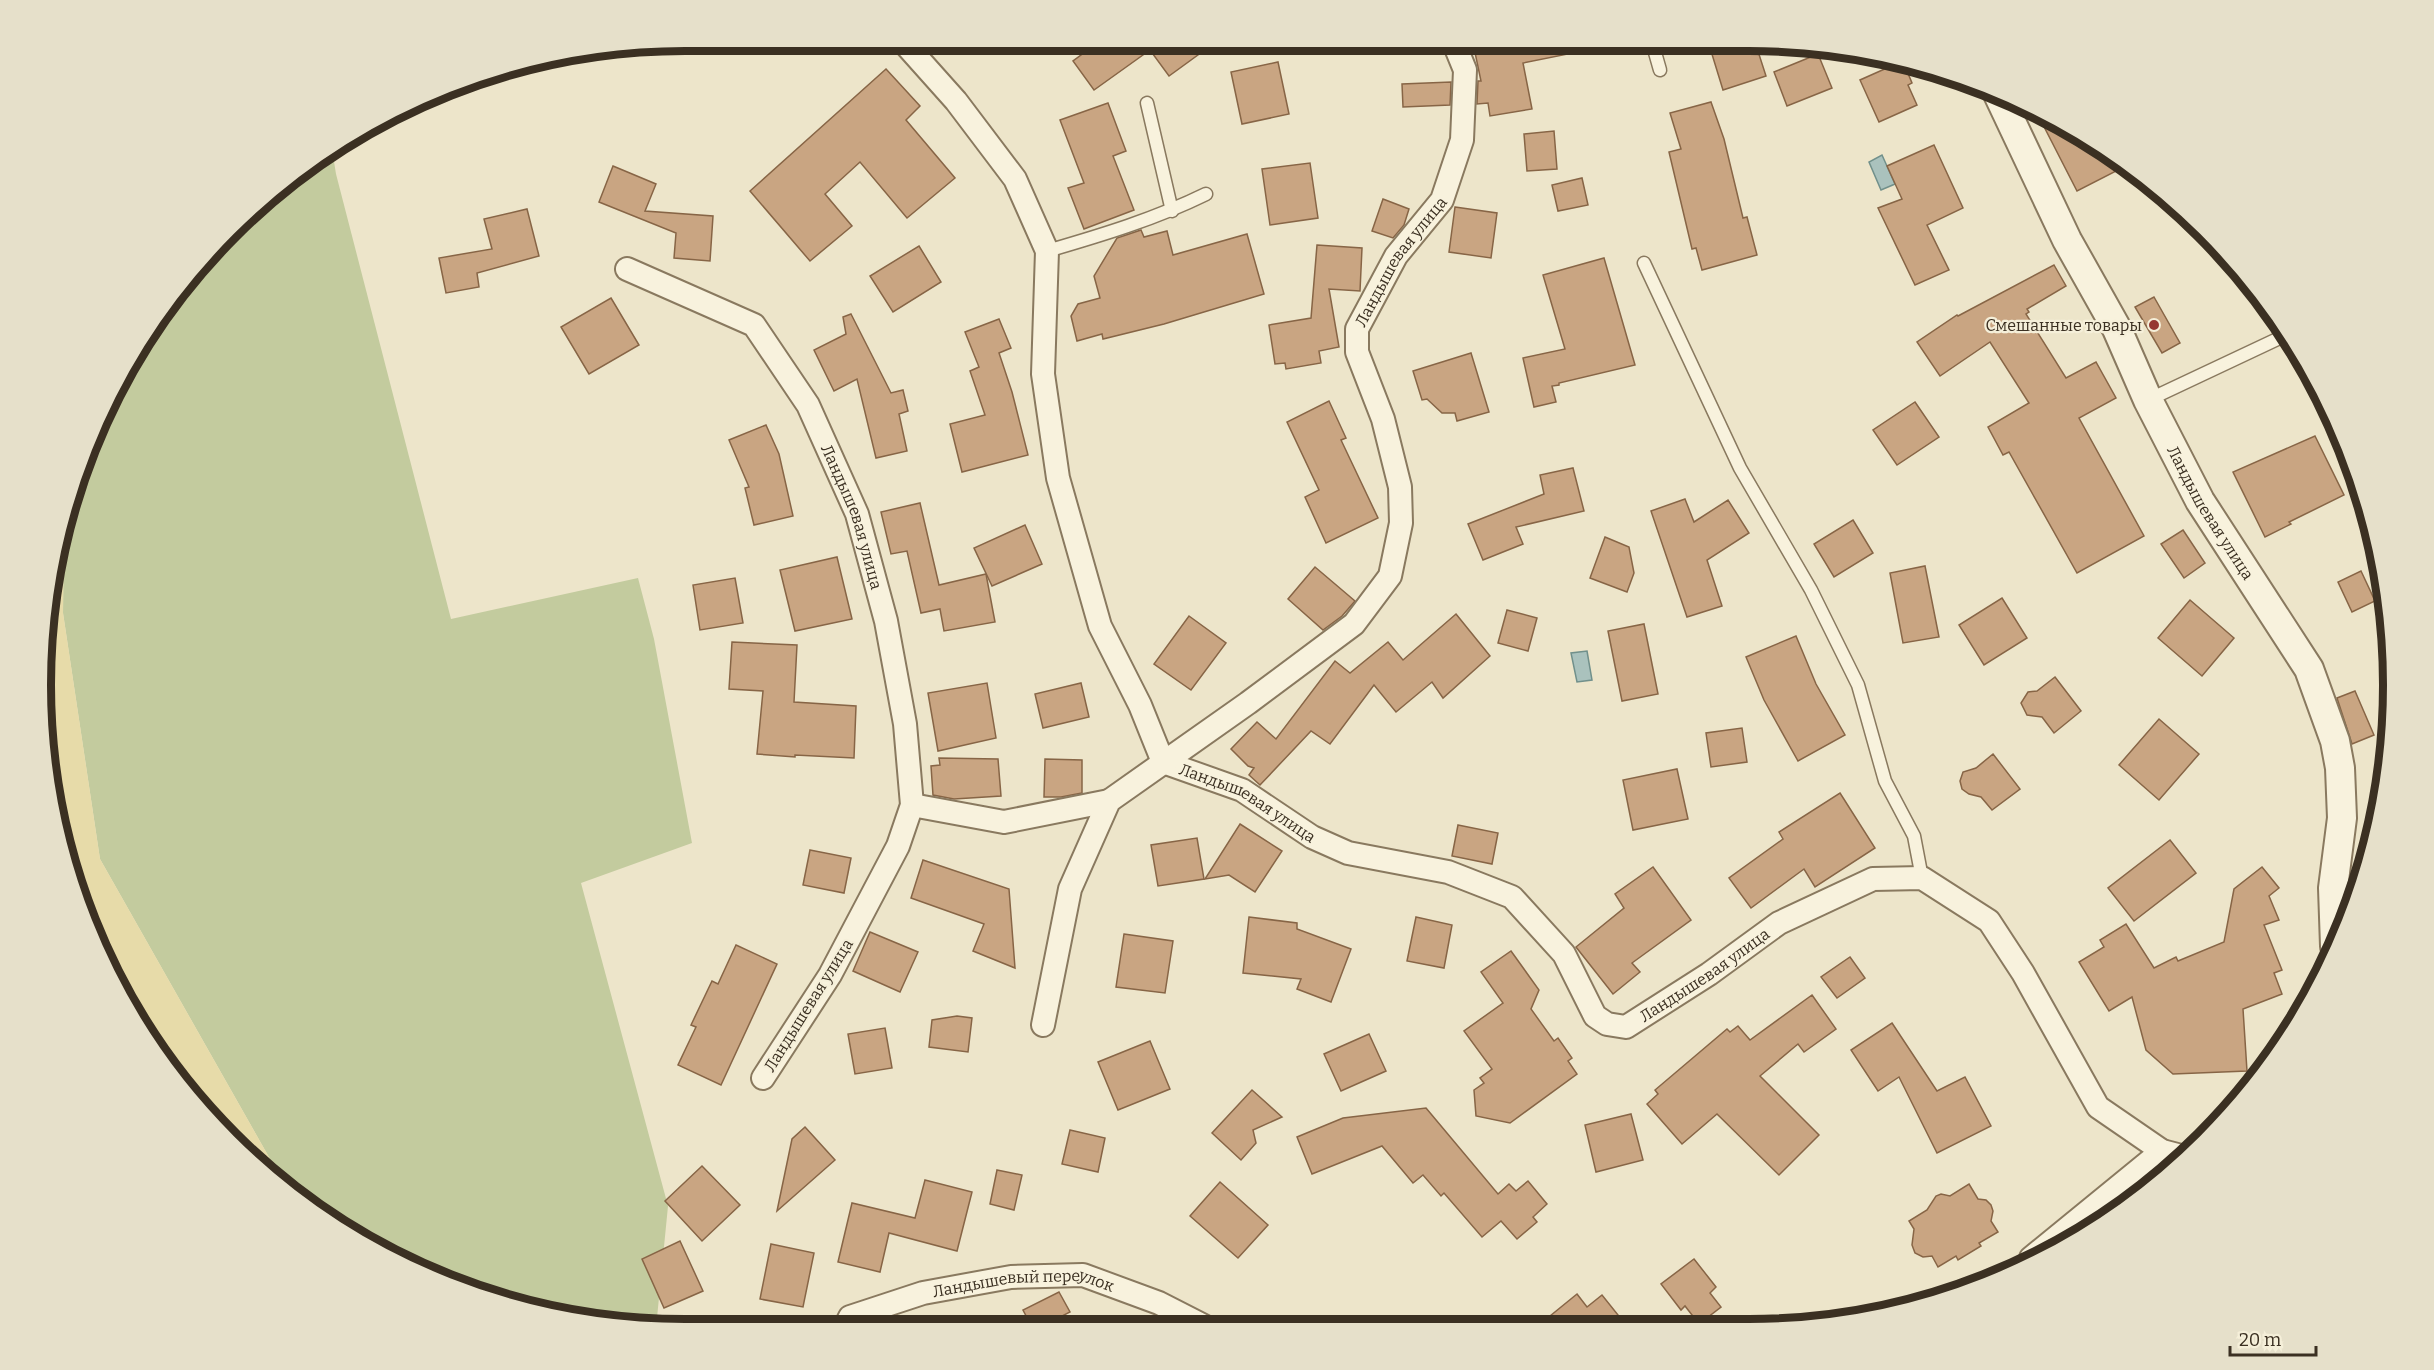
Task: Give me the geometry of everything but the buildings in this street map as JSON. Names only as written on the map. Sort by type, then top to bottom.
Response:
[{"type":"street","name":"Ландышевая улица","points":[[911,51],[956,101],[1015,179],[1047,251],[1043,374],[1058,478],[1100,626],[1140,705],[1163,762],[1242,790],[1312,837],[1348,853],[1448,872],[1512,897],[1564,954],[1595,1016],[1607,1024],[1626,1027],[1709,974],[1779,923],[1873,879],[1922,878]]},
{"type":"street","name":"Ландышевая улица","points":[[1109,801],[1248,704],[1354,624],[1390,576],[1401,523],[1400,487],[1383,418],[1357,352],[1357,329],[1396,256],[1442,200],[1462,140],[1465,70],[1457,51]]},
{"type":"street","name":"Ландышевая улица","points":[[2003,104],[2067,240],[2117,329],[2148,400],[2200,501],[2310,669],[2335,741],[2340,768],[2342,818],[2333,888],[2334,929]]},
{"type":"street","name":"Ландышевая улица","points":[[627,269],[754,325],[808,405],[857,514],[880,600],[905,724],[912,805],[898,846],[830,975],[763,1078]]},
{"type":"street","points":[[912,805],[1004,822],[1109,801]]},
{"type":"street","points":[[1043,1025],[1070,889],[1109,801]]},
{"type":"street","points":[[1922,878],[1989,921],[2023,973],[2098,1107],[2162,1150],[2175,1154]]},
{"type":"street","points":[[2049,1243],[2162,1150]]},
{"type":"street","name":"Ландышевый переулок","points":[[849,1319],[923,1293],[1011,1277],[1083,1275],[1159,1303],[1190,1319]]},
{"type":"lane","points":[[1655,51],[1660,70]]},
{"type":"lane","points":[[1147,103],[1172,211]]},
{"type":"lane","points":[[1047,251],[1172,211],[1206,194]]},
{"type":"lane","points":[[1644,262],[1740,468],[1811,590],[1858,685],[1885,781],[1914,836],[1922,878]]},
{"type":"lane","points":[[2148,400],[2279,338]]},
{"type":"green space","points":[[333,158],[451,619],[638,578],[654,639],[692,843],[581,883],[668,1206],[657,1318],[602,1314],[561,1307],[481,1285],[442,1271],[368,1234],[333,1212],[276,1169],[100,859],[63,613],[64,559],[73,521],[99,442],[136,368],[182,299],[208,267],[267,208]]},
{"type":"sand","points":[[64,559],[63,613],[100,859],[276,1169],[208,1103],[158,1037],[116,965],[85,889],[63,809],[52,726],[52,644]]},
{"type":"water","points":[[1882,155],[1895,184],[1881,190],[1869,162]]},
{"type":"water","points":[[1587,651],[1592,680],[1577,682],[1571,653]]},
{"type":"place","name":"Смешанные товары","points":[[2154,325]]}]
